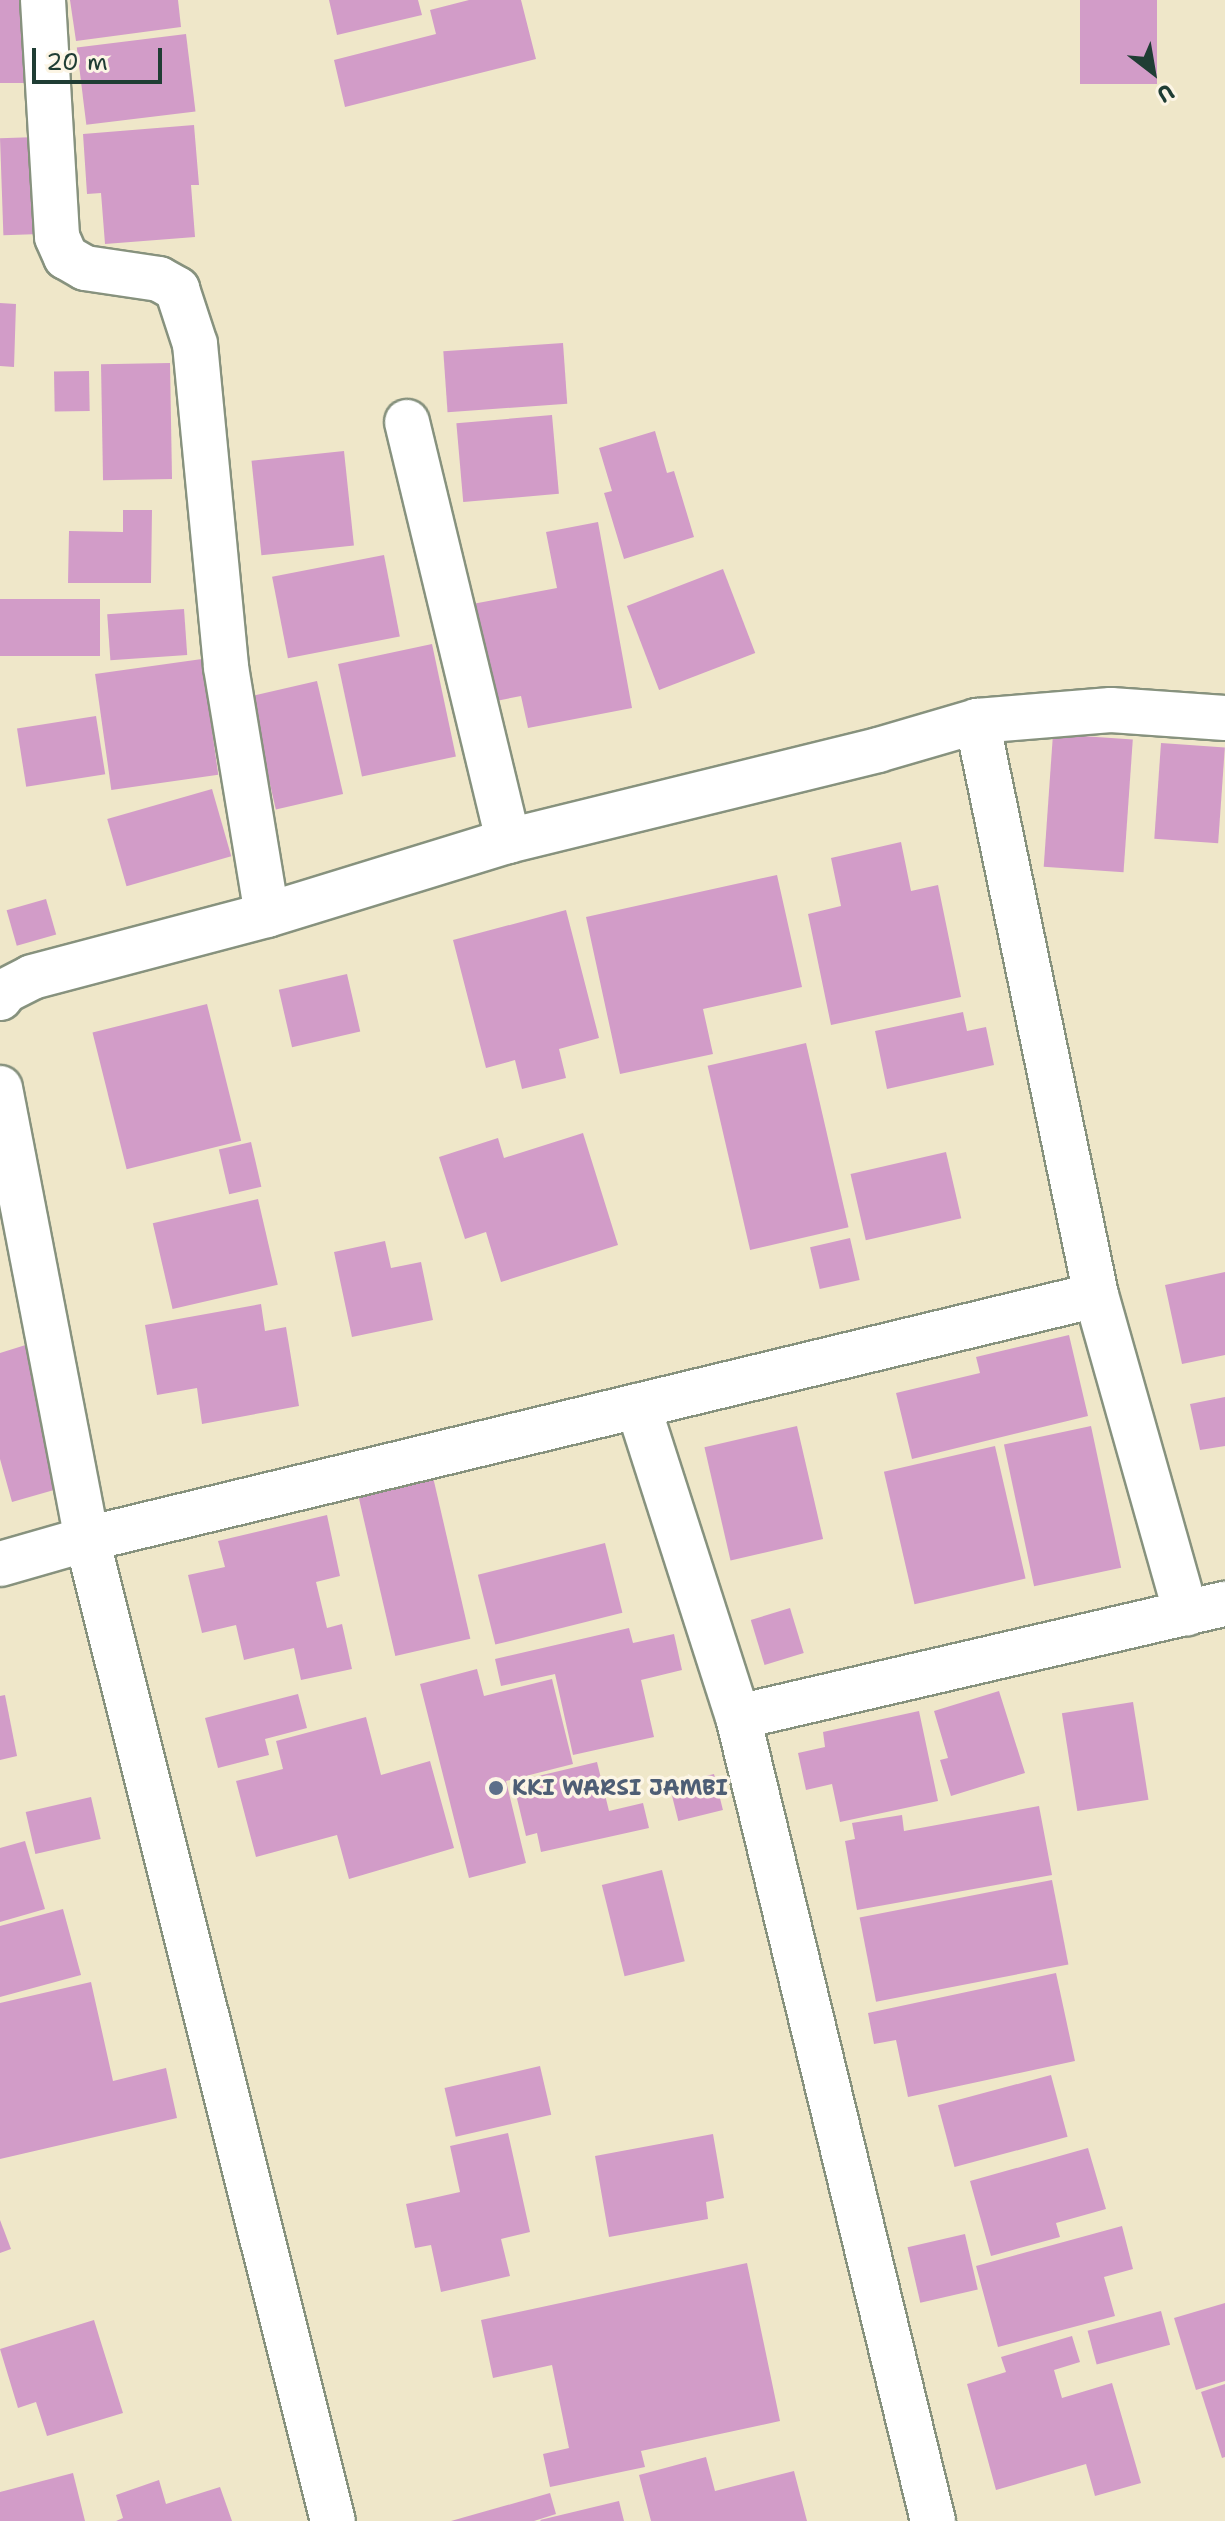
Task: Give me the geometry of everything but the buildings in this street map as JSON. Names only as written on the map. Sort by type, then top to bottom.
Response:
[{"type":"street","points":[[43,0],[57,237],[66,257],[85,268],[159,279],[177,289],[195,344],[226,667],[267,915]]},
{"type":"street","points":[[407,422],[508,841]]},
{"type":"street","points":[[0,998],[5,991],[32,977],[267,915],[508,841],[878,750],[977,721],[1111,710],[1225,718]]},
{"type":"street","points":[[738,1717],[1205,1609],[1096,1295],[977,721]]},
{"type":"street","points":[[0,1088],[87,1539],[333,2521]]},
{"type":"street","points":[[0,1564],[87,1539],[1096,1295]]},
{"type":"street","points":[[638,1406],[738,1717],[933,2521]]},
{"type":"place","name":"KKI WARSI JAMBI","points":[[496,1788]]}]
